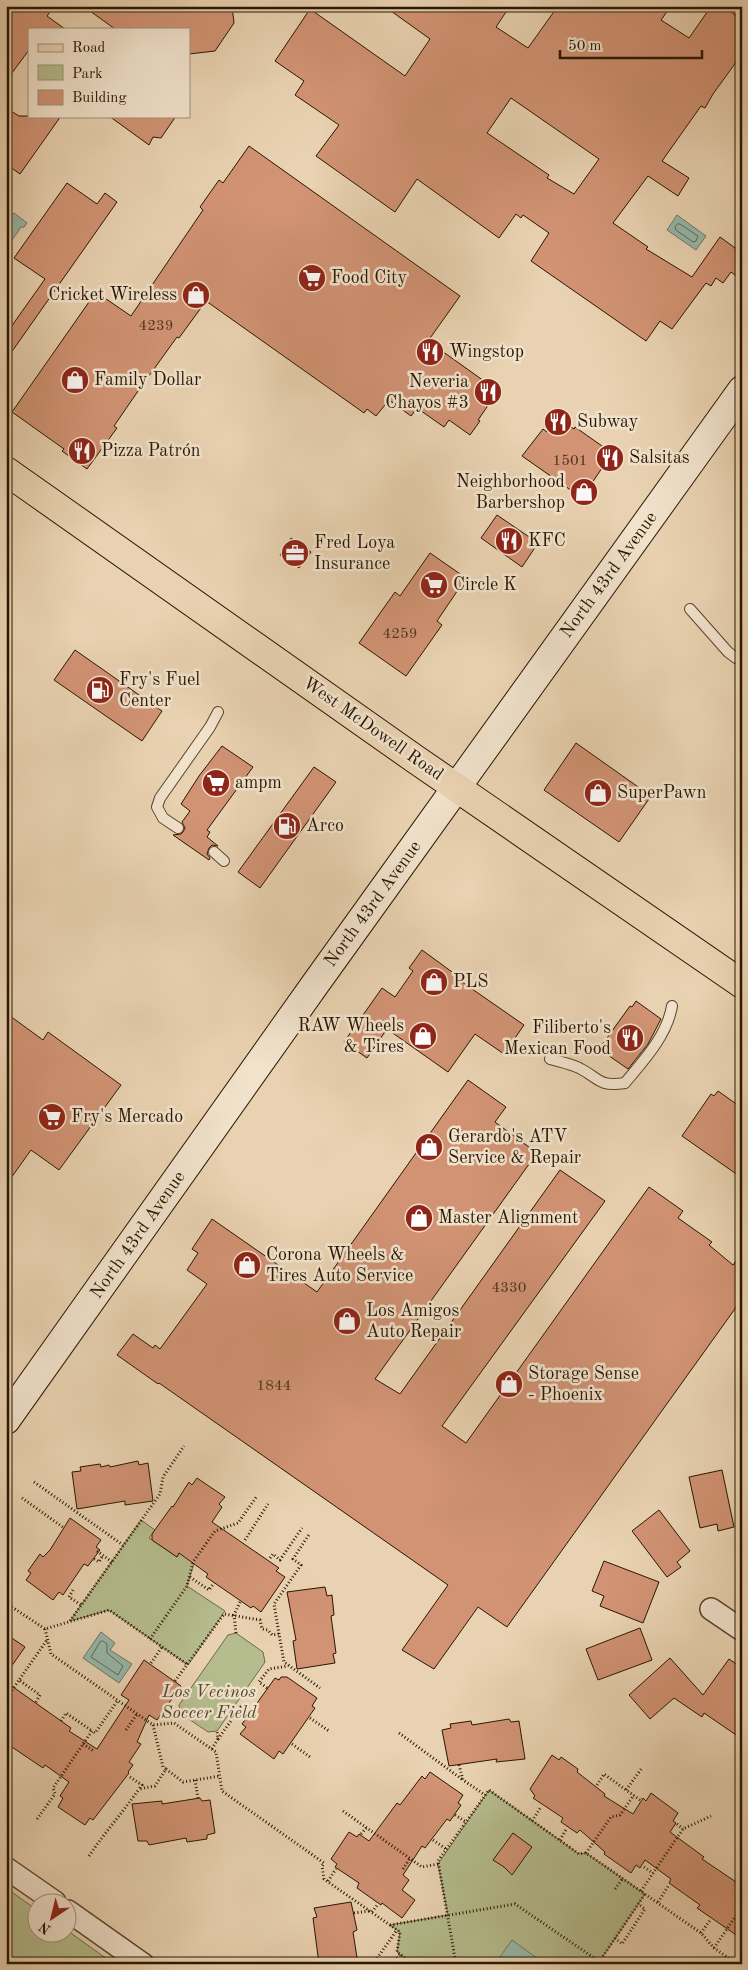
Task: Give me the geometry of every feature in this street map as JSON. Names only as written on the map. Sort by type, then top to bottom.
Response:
[{"type":"main road","name":"North 43rd Avenue","points":[[6,1420],[456,787],[742,390]]},
{"type":"main road","name":"West McDowell Road","points":[[6,471],[456,787],[742,984]]},
{"type":"street","points":[[711,1609],[742,1630]]},
{"type":"street","points":[[6,1868],[41,1892]]},
{"type":"street","points":[[78,1918],[143,1964]]},
{"type":"lane","points":[[690,609],[728,652],[736,658],[742,656]]},
{"type":"lane","points":[[178,828],[163,818],[157,807],[160,798],[210,727],[218,712]]},
{"type":"lane","points":[[214,852],[224,861]]},
{"type":"lane","points":[[550,1058],[580,1068],[597,1081],[610,1085],[624,1083],[663,1033],[670,1020],[672,1006]]},
{"type":"path","points":[[70,1622],[160,1494],[163,1477],[184,1446]]},
{"type":"path","points":[[34,1482],[123,1545]]},
{"type":"path","points":[[150,1639],[187,1586],[193,1562],[215,1531],[238,1523],[256,1496]]},
{"type":"path","points":[[22,1498],[64,1528]]},
{"type":"path","points":[[245,1540],[268,1504]]},
{"type":"path","points":[[270,1558],[273,1554],[280,1560],[302,1528]]},
{"type":"path","points":[[310,1533],[292,1559],[301,1565],[274,1604],[284,1662],[320,1688]]},
{"type":"path","points":[[97,1551],[112,1562]]},
{"type":"path","points":[[94,1559],[99,1562],[103,1556]]},
{"type":"path","points":[[190,1577],[208,1590],[214,1583]]},
{"type":"path","points":[[73,1590],[69,1597],[81,1605]]},
{"type":"path","points":[[6,1602],[44,1629],[51,1654],[153,1725],[174,1723],[216,1752],[222,1790],[324,1863],[322,1866],[324,1878],[400,1932],[397,1952],[413,1964]]},
{"type":"path","points":[[236,1633],[234,1615],[240,1602]]},
{"type":"path","points":[[44,1629],[109,1610],[188,1665]]},
{"type":"path","points":[[175,1682],[224,1614],[260,1620],[262,1628],[268,1630],[272,1635],[279,1634]]},
{"type":"path","points":[[6,1699],[47,1640]]},
{"type":"path","points":[[151,1663],[162,1647]]},
{"type":"path","points":[[267,1688],[259,1682],[269,1669],[288,1666]]},
{"type":"path","points":[[19,1680],[40,1695],[36,1702]]},
{"type":"path","points":[[61,1721],[66,1713],[95,1733],[118,1700]]},
{"type":"path","points":[[212,1749],[241,1707],[249,1713]]},
{"type":"path","points":[[126,1730],[137,1714]]},
{"type":"path","points":[[310,1718],[329,1731]]},
{"type":"path","points":[[153,1725],[163,1767],[183,1782],[220,1776]]},
{"type":"path","points":[[38,1819],[55,1794],[53,1788],[92,1731]]},
{"type":"path","points":[[217,1731],[218,1739]]},
{"type":"path","points":[[398,1733],[485,1795]]},
{"type":"path","points":[[83,1744],[94,1752]]},
{"type":"path","points":[[292,1744],[310,1757]]},
{"type":"path","points":[[459,1765],[463,1780]]},
{"type":"path","points":[[626,1790],[642,1768]]},
{"type":"path","points":[[139,1789],[155,1786],[166,1769]]},
{"type":"path","points":[[597,1785],[604,1774],[640,1800]]},
{"type":"path","points":[[89,1856],[105,1832],[112,1827],[142,1785],[130,1777]]},
{"type":"path","points":[[194,1780],[198,1798]]},
{"type":"path","points":[[456,1964],[438,1864],[446,1849],[489,1790],[580,1854],[586,1853],[658,1902],[701,1933],[714,1948],[737,1963],[742,1955]]},
{"type":"path","points":[[586,1853],[611,1816],[620,1815],[634,1795]]},
{"type":"path","points":[[532,1820],[541,1807]]},
{"type":"path","points":[[344,1811],[422,1867],[438,1864]]},
{"type":"path","points":[[455,1815],[466,1822]]},
{"type":"path","points":[[641,1891],[683,1829],[711,1816]]},
{"type":"path","points":[[677,1824],[683,1829]]},
{"type":"path","points":[[361,1834],[367,1828]]},
{"type":"path","points":[[560,1840],[567,1828]]},
{"type":"path","points":[[433,1840],[446,1849]]},
{"type":"path","points":[[403,1869],[410,1858]]},
{"type":"path","points":[[644,1867],[653,1873]]},
{"type":"path","points":[[328,1881],[336,1869]]},
{"type":"path","points":[[615,1889],[623,1878]]},
{"type":"path","points":[[658,1902],[669,1885]]},
{"type":"path","points":[[390,1925],[515,1904],[601,1963],[615,1938],[645,1894]]},
{"type":"path","points":[[354,1913],[370,1911],[378,1904]]},
{"type":"path","points":[[615,1938],[622,1944],[645,1909],[638,1904]]},
{"type":"path","points":[[714,1948],[742,1907]]},
{"type":"path","points":[[701,1933],[711,1919]]},
{"type":"path","points":[[373,1964],[396,1930]]},
{"type":"path","points":[[393,1964],[400,1954]]},
{"type":"green space","points":[[141,1520],[155,1530],[149,1538],[177,1557],[181,1550],[195,1560],[187,1586],[225,1611],[188,1665],[109,1610],[70,1621]]},
{"type":"green space","name":"Los Vecinos Soccer Field","points":[[236,1633],[263,1652],[265,1662],[217,1731],[208,1732],[180,1713],[179,1705],[228,1635]]},
{"type":"green space","points":[[489,1790],[579,1854],[586,1853],[645,1894],[600,1961],[603,1964],[413,1964],[397,1952],[400,1932],[390,1925],[448,1915],[438,1864]]},
{"type":"green space","points":[[6,1888],[28,1904],[28,1942],[78,1942],[78,1938],[114,1964],[6,1964]]},
{"type":"water","points":[[14,213],[27,223],[24,227],[21,227],[6,249],[6,222]]},
{"type":"water","points":[[677,215],[706,236],[696,250],[667,230]]},
{"type":"water","points":[[101,1632],[115,1643],[110,1650],[132,1664],[119,1683],[83,1658]]},
{"type":"water","points":[[512,1940],[545,1964],[501,1964],[497,1961]]},
{"type":"building","points":[[6,6],[54,6],[47,16],[64,28],[28,28],[28,51],[6,81]]},
{"type":"building","points":[[83,6],[232,6],[234,23],[215,51],[190,54],[190,28],[114,28]]},
{"type":"building","points":[[384,6],[510,6],[496,27],[528,48],[558,6],[671,6],[661,20],[689,38],[710,8],[716,12],[720,6],[723,6],[742,20],[742,54],[705,108],[701,106],[662,161],[689,178],[678,196],[648,176],[613,223],[648,247],[646,249],[692,277],[720,237],[742,253],[742,280],[731,272],[723,283],[716,278],[711,286],[706,283],[672,329],[660,321],[646,341],[531,261],[549,233],[523,215],[521,218],[516,214],[499,238],[417,179],[395,212],[316,156],[339,125],[295,95],[304,81],[275,61],[310,9],[405,76],[430,39]],"holes":[[[511,98],[599,159],[574,194],[547,178],[549,175],[487,133]]]},
{"type":"building","points":[[6,108],[19,116],[28,116],[28,118],[60,118],[20,174],[6,164]]},
{"type":"building","points":[[112,118],[175,118],[161,138],[153,137],[149,145]]},
{"type":"building","name":"Food City","points":[[249,146],[460,296],[428,341],[498,391],[470,435],[449,420],[444,427],[417,408],[411,416],[389,400],[376,416],[367,409],[364,413],[206,301],[179,338],[177,337],[136,394],[114,426],[117,428],[87,469],[62,451],[64,449],[12,412],[96,292],[131,316],[203,210],[200,207],[219,180],[223,183]]},
{"type":"building","points":[[67,183],[97,204],[105,193],[117,202],[6,360],[6,334],[45,279],[14,258]]},
{"type":"building","points":[[557,418],[574,429],[575,427],[612,453],[582,498],[522,456],[543,429],[547,432]]},
{"type":"building","name":"KFC","points":[[497,515],[538,543],[522,567],[481,538]]},
{"type":"building","name":"Fred Loya Insurance","points":[[291,538],[311,552],[299,568],[280,555]]},
{"type":"building","name":"Circle K","points":[[430,553],[466,578],[437,621],[442,625],[406,676],[359,643],[395,592],[400,596]]},
{"type":"building","name":"Fry's Fuel Center","points":[[75,650],[162,711],[142,741],[54,680]]},
{"type":"building","name":"SuperPawn","points":[[576,743],[651,796],[619,842],[544,790]]},
{"type":"building","name":"ampm","points":[[222,746],[253,767],[207,830],[210,832],[207,837],[218,846],[212,845],[209,848],[207,854],[210,858],[209,860],[173,835],[183,832],[185,828],[182,822],[190,811],[181,804]]},
{"type":"building","name":"Arco","points":[[314,767],[336,782],[260,888],[238,872]]},
{"type":"building","points":[[422,950],[463,980],[462,982],[524,1025],[504,1054],[475,1034],[448,1072],[387,1029],[367,1058],[344,1042],[382,988],[395,997],[413,971],[409,968]]},
{"type":"building","name":"Filiberto's Mexican Food","points":[[636,1001],[661,1019],[648,1044],[628,1069],[599,1049],[630,1006],[632,1007]]},
{"type":"building","name":"Fry's Mercado","points":[[6,1013],[43,1040],[48,1032],[121,1085],[59,1170],[31,1150],[6,1185]]},
{"type":"building","points":[[468,1080],[506,1107],[495,1122],[537,1153],[375,1379],[400,1394],[560,1170],[605,1201],[442,1426],[466,1443],[649,1187],[683,1211],[678,1218],[712,1242],[709,1245],[733,1265],[742,1253],[742,1299],[507,1627],[478,1607],[434,1669],[402,1650],[448,1585],[117,1355],[133,1334],[153,1348],[155,1345],[160,1349],[207,1284],[187,1270],[198,1253],[192,1249],[212,1219],[317,1292]]},
{"type":"building","points":[[718,1091],[742,1108],[742,1178],[682,1136],[711,1094],[714,1096]]},
{"type":"building","points":[[138,1461],[139,1465],[148,1463],[153,1501],[125,1505],[125,1501],[77,1509],[72,1472],[81,1471],[80,1467],[100,1464],[101,1467],[109,1465],[110,1467]]},
{"type":"building","points":[[722,1470],[734,1527],[718,1531],[717,1524],[700,1528],[689,1477]]},
{"type":"building","points":[[197,1478],[225,1497],[219,1504],[222,1507],[212,1522],[279,1568],[276,1571],[285,1577],[261,1612],[253,1606],[251,1608],[206,1577],[208,1574],[179,1553],[177,1557],[152,1540],[152,1534],[189,1482],[192,1485]]},
{"type":"building","points":[[659,1510],[690,1551],[677,1562],[681,1567],[667,1577],[632,1531]]},
{"type":"building","points":[[70,1518],[101,1540],[96,1547],[100,1550],[88,1566],[84,1564],[63,1595],[59,1592],[53,1600],[26,1580],[31,1573],[28,1571],[40,1554],[43,1557],[50,1550]]},
{"type":"building","points":[[604,1561],[659,1582],[643,1623],[600,1606],[604,1596],[592,1591]]},
{"type":"building","points":[[325,1587],[327,1596],[332,1595],[334,1615],[331,1616],[336,1653],[333,1654],[335,1663],[297,1669],[293,1641],[296,1640],[287,1592]]},
{"type":"building","points":[[640,1628],[652,1660],[598,1680],[586,1649]]},
{"type":"building","points":[[6,1634],[25,1647],[6,1674]]},
{"type":"building","points":[[670,1658],[703,1695],[729,1659],[742,1668],[742,1739],[704,1713],[702,1717],[674,1698],[650,1719],[629,1695]]},
{"type":"building","points":[[144,1660],[181,1686],[157,1720],[149,1715],[137,1742],[141,1744],[129,1762],[133,1765],[129,1773],[93,1820],[90,1818],[85,1825],[58,1807],[63,1798],[60,1796],[69,1782],[45,1765],[43,1768],[6,1743],[6,1682],[71,1728],[69,1731],[97,1749],[129,1700],[121,1695]]},
{"type":"building","points":[[281,1677],[287,1677],[317,1698],[312,1706],[315,1708],[283,1754],[279,1751],[274,1759],[240,1734],[246,1727],[242,1724],[275,1678],[279,1680]]},
{"type":"building","points":[[509,1719],[511,1722],[519,1721],[525,1759],[496,1762],[497,1759],[449,1766],[442,1730],[451,1728],[450,1724],[471,1721],[472,1725]]},
{"type":"building","points":[[552,1755],[559,1760],[561,1757],[578,1769],[577,1772],[605,1794],[604,1796],[633,1814],[643,1798],[646,1801],[651,1793],[678,1813],[673,1821],[676,1823],[670,1832],[704,1857],[702,1859],[742,1886],[742,1939],[697,1908],[700,1905],[669,1883],[671,1879],[645,1860],[640,1868],[636,1865],[631,1873],[604,1854],[605,1852],[580,1830],[577,1833],[561,1822],[563,1818],[533,1798],[535,1796],[530,1789]]},
{"type":"building","points":[[430,1772],[463,1795],[458,1803],[461,1805],[450,1821],[447,1819],[425,1848],[422,1846],[403,1875],[409,1880],[402,1890],[415,1900],[402,1918],[357,1888],[359,1883],[335,1867],[337,1864],[331,1859],[349,1832],[357,1837],[359,1834],[369,1841],[397,1803],[400,1805],[422,1776],[425,1779]]},
{"type":"building","points":[[200,1798],[202,1801],[210,1800],[215,1833],[207,1835],[207,1839],[187,1842],[186,1838],[149,1845],[147,1841],[138,1841],[132,1804],[162,1801],[162,1804]]},
{"type":"building","points":[[513,1833],[532,1847],[512,1875],[493,1860]]},
{"type":"building","points":[[351,1902],[357,1930],[353,1932],[358,1964],[319,1964],[313,1918],[317,1917],[314,1908]]},
{"type":"place","name":"Food City","points":[[312,278]]},
{"type":"place","name":"Cricket Wireless","points":[[196,295]]},
{"type":"place","name":"Wingstop","points":[[430,352]]},
{"type":"place","name":"Family Dollar","points":[[75,380]]},
{"type":"place","name":"Neveria Chayos #3","points":[[488,392]]},
{"type":"place","name":"Subway","points":[[558,422]]},
{"type":"place","name":"Pizza Patrón","points":[[82,451]]},
{"type":"place","name":"Salsitas","points":[[610,458]]},
{"type":"place","name":"Neighborhood Barbershop","points":[[584,492]]},
{"type":"place","name":"KFC","points":[[509,541]]},
{"type":"place","name":"Fred Loya Insurance","points":[[295,553]]},
{"type":"place","name":"Circle K","points":[[434,585]]},
{"type":"place","name":"Fry's Fuel Center","points":[[100,690]]},
{"type":"place","name":"ampm","points":[[216,783]]},
{"type":"place","name":"SuperPawn","points":[[598,793]]},
{"type":"place","name":"Arco","points":[[287,826]]},
{"type":"place","name":"PLS","points":[[434,982]]},
{"type":"place","name":"RAW Wheels & Tires","points":[[423,1036]]},
{"type":"place","name":"Filiberto's Mexican Food","points":[[630,1038]]},
{"type":"place","name":"Fry's Mercado","points":[[52,1117]]},
{"type":"place","name":"Gerardo's ATV Service & Repair","points":[[429,1147]]},
{"type":"place","name":"Master Alignment","points":[[419,1218]]},
{"type":"place","name":"Corona Wheels & Tires Auto Service","points":[[247,1265]]},
{"type":"place","name":"Los Amigos Auto Repair","points":[[347,1321]]},
{"type":"place","name":"Storage Sense - Phoenix","points":[[509,1384]]}]
